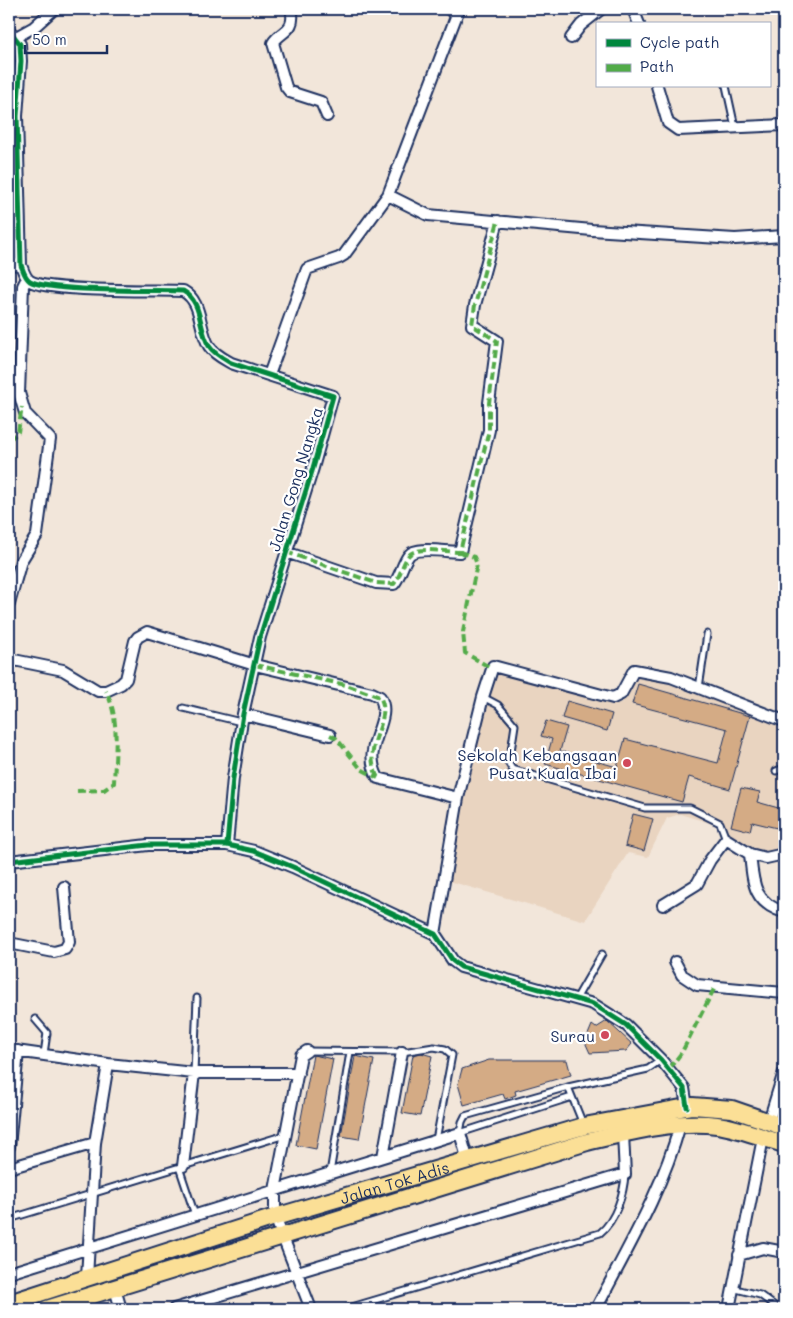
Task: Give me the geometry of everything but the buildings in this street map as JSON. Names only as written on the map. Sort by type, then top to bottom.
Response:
[{"type":"main road","name":"Jalan Tok Adis","points":[[9,1303],[275,1217],[584,1126],[687,1107],[710,1106],[732,1109],[777,1124]]},
{"type":"main road","name":"Jalan Tok Adis","points":[[48,1309],[587,1142],[680,1125],[718,1125],[784,1144]]},
{"type":"street","points":[[9,604],[22,562],[37,535],[50,439],[25,413],[19,393],[23,286],[27,278],[21,265],[17,116],[21,62],[20,44],[12,34],[34,27],[54,9]]},
{"type":"street","points":[[291,9],[292,13],[288,30],[273,42],[286,87],[290,92],[321,102],[327,116]]},
{"type":"street","points":[[571,38],[581,25],[601,9]]},
{"type":"street","points":[[633,9],[638,22]]},
{"type":"street","points":[[269,375],[307,269],[344,255],[388,195],[457,13]]},
{"type":"street","points":[[659,88],[668,123],[678,130],[784,125]]},
{"type":"street","points":[[388,195],[428,215],[592,230],[734,239],[784,236]]},
{"type":"street","points":[[286,552],[376,583],[394,584],[408,556],[415,550],[460,552],[489,430],[489,403],[498,341],[472,325],[475,305],[498,221]]},
{"type":"street","points":[[9,264],[21,265]]},
{"type":"street","name":"Jalan Gong Nangka","points":[[27,278],[30,281],[53,287],[183,291],[192,296],[196,303],[200,326],[210,348],[232,363],[333,396],[313,468],[260,637],[242,718],[227,845]]},
{"type":"street","points":[[9,659],[63,670],[98,691],[106,691],[121,684],[126,678],[135,641],[138,636],[147,632],[255,665],[346,685],[380,697],[384,710],[372,751],[374,769],[378,778],[458,798]]},
{"type":"street","points":[[434,934],[458,798],[482,697],[491,668],[496,666],[613,698],[621,694],[634,670],[671,677],[784,720]]},
{"type":"street","points":[[242,718],[330,734]]},
{"type":"street","points":[[663,905],[696,884],[710,860],[726,839],[750,854],[766,858],[784,854]]},
{"type":"street","points":[[9,861],[148,845],[227,845],[254,851],[293,867],[434,934],[453,961],[461,967],[593,1004],[621,1021],[661,1060],[684,1088],[687,1107]]},
{"type":"street","points":[[750,854],[754,886],[760,898],[776,910],[784,912]]},
{"type":"street","points":[[9,943],[54,952],[65,949],[69,942],[64,887]]},
{"type":"street","points":[[675,962],[682,975],[697,985],[784,993]]},
{"type":"street","points":[[9,1147],[14,1051],[194,1073],[298,1073]]},
{"type":"street","points":[[307,1051],[300,1055],[275,1190],[275,1217],[311,1309]]},
{"type":"street","points":[[383,1157],[402,1052]]},
{"type":"street","points":[[87,1277],[95,1143],[108,1064]]},
{"type":"street","points":[[777,1124],[784,1072]]},
{"type":"street","points":[[181,1166],[194,1073]]},
{"type":"street","points":[[596,1309],[653,1200],[671,1157],[680,1125]]},
{"type":"street","points":[[9,1272],[460,1133],[468,1161]]},
{"type":"street","points":[[174,1309],[625,1174],[624,1134]]},
{"type":"street","points":[[729,1309],[763,1138]]},
{"type":"street","points":[[9,1168],[95,1143]]},
{"type":"street","points":[[739,1255],[763,1248],[784,1252]]},
{"type":"street","points":[[115,1289],[121,1309]]},
{"type":"lane","points":[[445,9],[457,13]]},
{"type":"lane","points":[[726,88],[735,127]]},
{"type":"lane","points":[[699,688],[707,634]]},
{"type":"lane","points":[[482,697],[498,705],[515,725],[509,764],[512,769],[645,808],[690,808],[720,823],[726,839]]},
{"type":"lane","points":[[183,708],[242,718]]},
{"type":"lane","points":[[776,772],[784,768]]},
{"type":"lane","points":[[576,999],[602,954]]},
{"type":"lane","points":[[194,1073],[197,998]]},
{"type":"lane","points":[[35,1019],[47,1033],[44,1054]]},
{"type":"lane","points":[[307,1051],[402,1052],[434,1047],[445,1049],[452,1055],[436,1140]]},
{"type":"lane","points":[[330,1173],[350,1052]]},
{"type":"lane","points":[[572,1097],[460,1133],[465,1116],[568,1087],[648,1069],[661,1060]]},
{"type":"lane","points":[[568,1087],[584,1126]]},
{"type":"lane","points":[[9,1219],[285,1135]]},
{"type":"lane","points":[[181,1166],[195,1215]]},
{"type":"lane","points":[[345,1309],[600,1233],[606,1228],[624,1191],[625,1174]]},
{"type":"lane","points":[[732,1288],[760,1295],[779,1308]]},
{"type":"shaded area","name":"Sekolah Kebangsaan Pusat Kuala Ibai","points":[[493,669],[621,703],[633,674],[685,687],[784,726],[784,852],[771,857],[728,838],[723,827],[680,814],[667,818],[648,857],[628,853],[585,921],[449,881],[462,800]]},
{"type":"marked path","points":[[286,552],[376,583],[394,584],[407,558],[413,552],[425,550],[460,552],[489,430],[489,403],[497,341],[472,325],[475,305],[498,221]]},
{"type":"marked path","points":[[9,440],[18,432],[22,407]]},
{"type":"marked path","points":[[460,552],[474,557],[477,564],[463,632],[465,653],[491,668]]},
{"type":"marked path","points":[[255,665],[346,685],[380,697],[383,703],[383,717],[372,755],[374,769],[378,778]]},
{"type":"marked path","points":[[77,791],[104,790],[114,783],[115,724],[106,691]]},
{"type":"marked path","points":[[330,735],[336,738],[361,769],[378,778]]},
{"type":"marked path","points":[[669,1069],[682,1052],[715,987]]},
{"type":"cycle path","points":[[9,30],[20,44],[21,61],[17,116],[21,265],[28,280],[41,285],[79,289],[183,291],[194,302],[209,346],[219,356],[231,363],[333,396],[313,468],[260,637],[243,714],[233,778],[227,845]]},
{"type":"cycle path","points":[[9,861],[148,845],[227,845],[254,851],[293,867],[435,934],[453,961],[461,967],[593,1004],[626,1025],[661,1060],[684,1088],[687,1107]]},
{"type":"place","name":"Sekolah Kebangsaan Pusat Kuala Ibai","points":[[627,763]]},
{"type":"place","name":"Surau","points":[[605,1035]]}]
